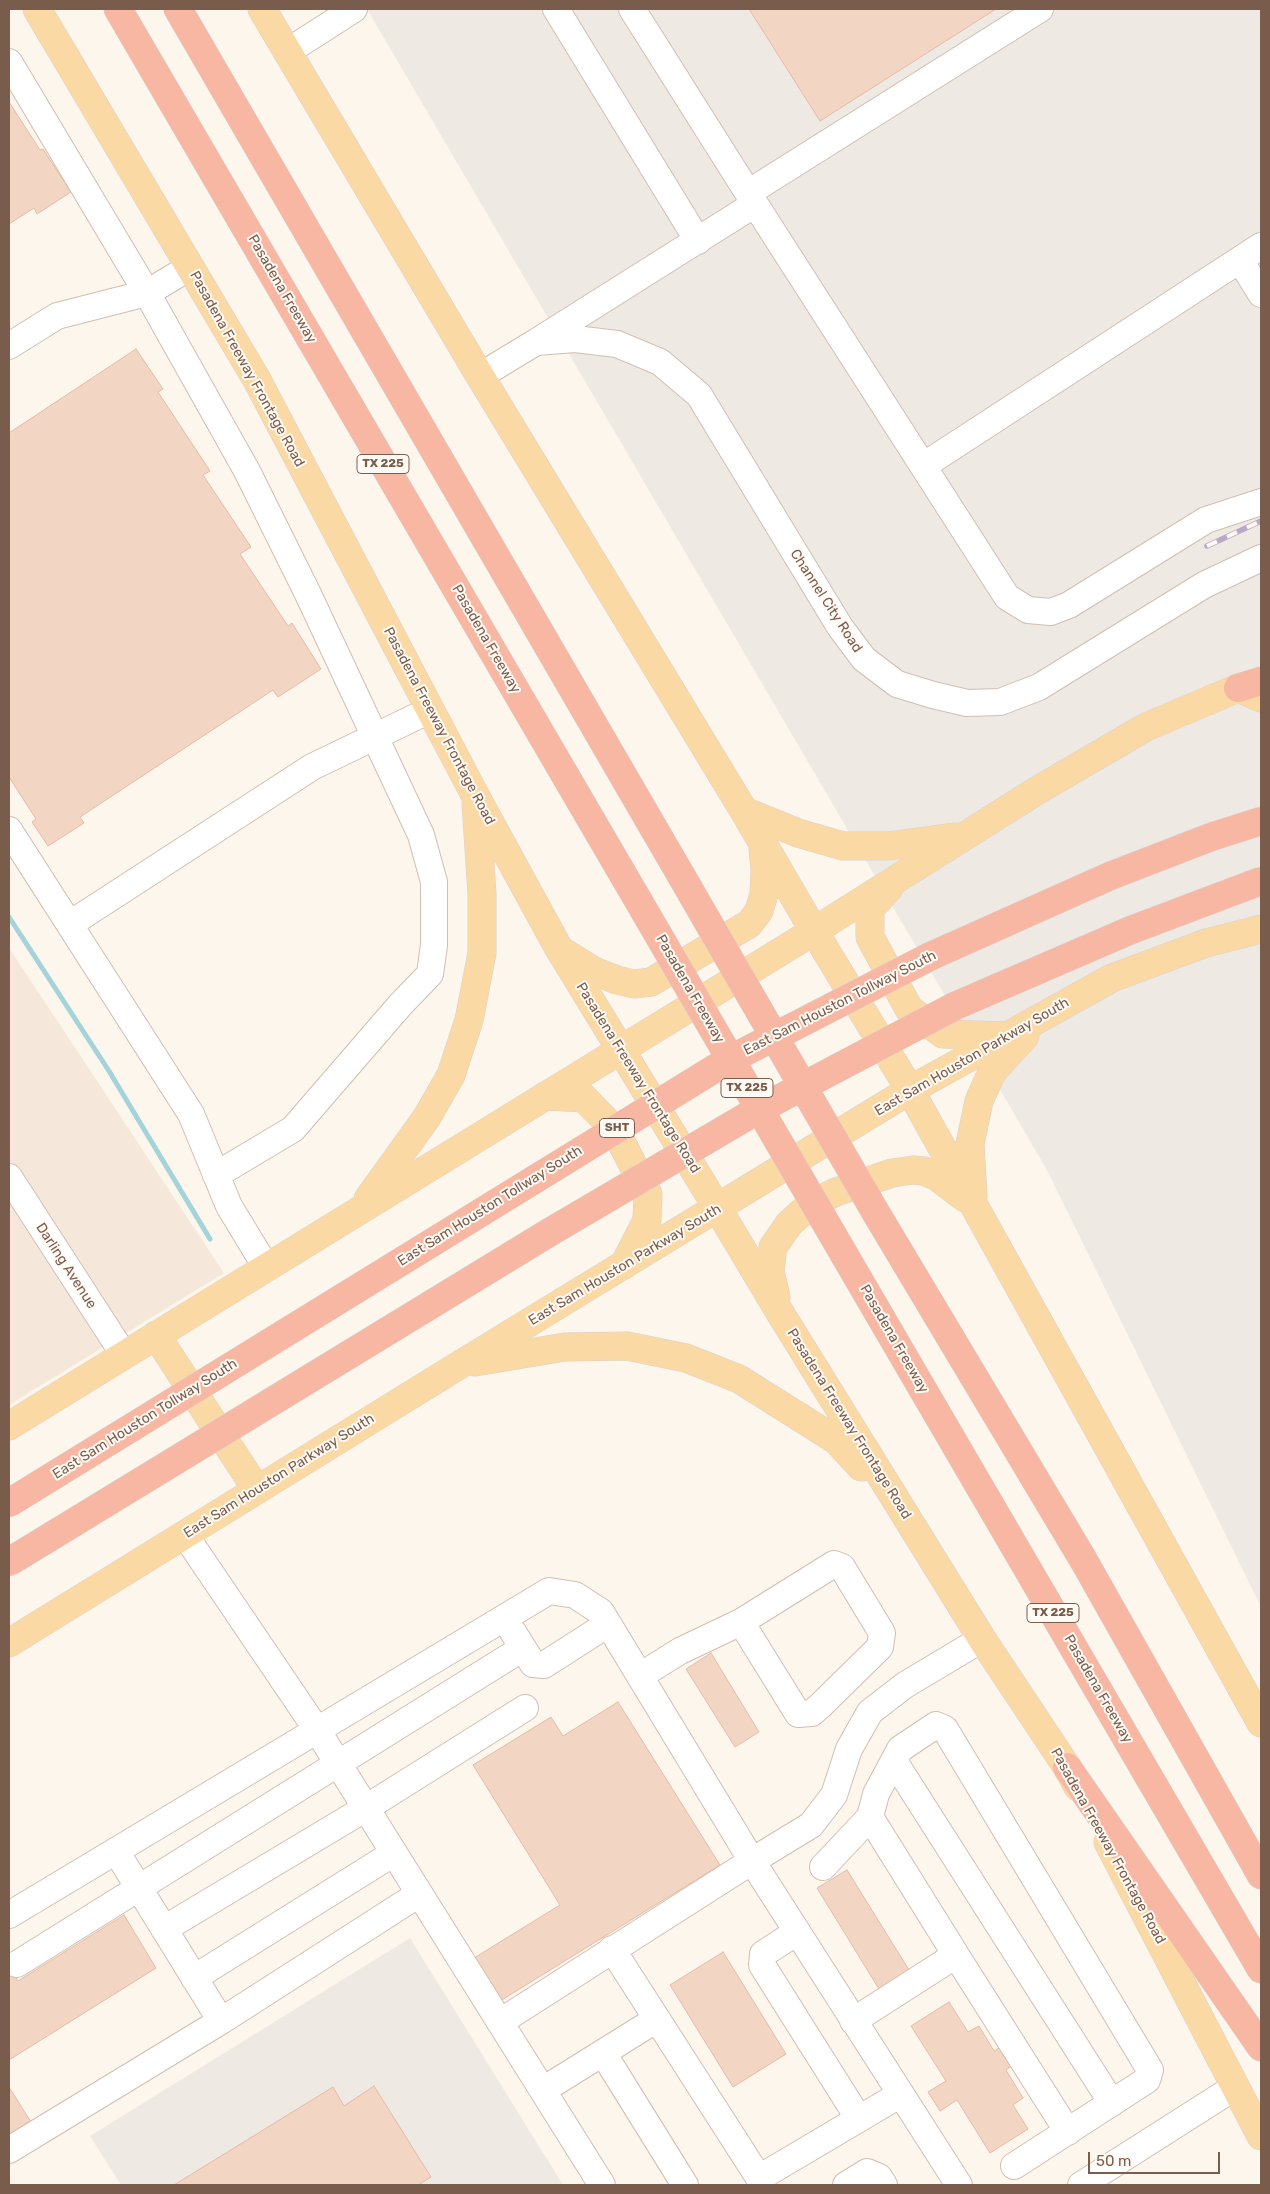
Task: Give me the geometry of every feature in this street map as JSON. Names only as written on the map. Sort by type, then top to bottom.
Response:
[{"type":"highway","name":"Pasadena Freeway","points":[[118,9],[1261,1969]]},
{"type":"highway","points":[[178,9],[876,1213],[1084,1561],[1261,1842]]},
{"type":"highway","name":"East Sam Houston Tollway South","points":[[9,1503],[728,1060],[931,956],[1110,876],[1211,837],[1261,821]]},
{"type":"highway","points":[[9,1562],[550,1232],[756,1111],[956,1006],[1131,930],[1261,881]]},
{"type":"highway","points":[[1084,1561],[1261,1875]]},
{"type":"highway","points":[[1067,1767],[1261,2047]]},
{"type":"main road","name":"Pasadena Freeway Frontage Road","points":[[37,9],[257,380],[475,795],[558,947],[782,1316],[982,1639],[1067,1767],[1187,1991],[1261,2136]]},
{"type":"main road","points":[[262,9],[480,376],[744,811],[910,1090],[1261,1723]]},
{"type":"main road","points":[[9,1426],[814,931],[963,835],[1146,727],[1254,689]]},
{"type":"main road","points":[[361,1209],[427,1117],[437,1100],[451,1075],[469,1020],[482,953],[482,894],[475,795]]},
{"type":"main road","points":[[744,811],[798,833],[843,846],[888,846],[963,835]]},
{"type":"main road","points":[[558,947],[594,971],[617,980],[634,984],[651,982],[749,924],[759,911],[764,894],[765,870],[762,843]]},
{"type":"main road","points":[[900,876],[870,909],[870,937],[909,1009],[943,1034],[1009,1036]]},
{"type":"main road","name":"East Sam Houston Parkway South","points":[[9,1643],[910,1090],[1112,978],[1206,942],[1261,930]]},
{"type":"main road","points":[[974,1205],[970,1144],[978,1101],[992,1072],[1041,1018]]},
{"type":"main road","points":[[545,1096],[584,1098],[615,1130],[648,1194],[648,1220],[624,1265]]},
{"type":"main road","points":[[782,1316],[770,1272],[773,1247],[789,1224],[810,1205],[836,1192],[883,1176],[913,1170],[924,1171],[936,1176],[974,1205]]},
{"type":"main road","points":[[156,1335],[257,1490]]},
{"type":"main road","points":[[461,1364],[565,1347],[627,1346],[686,1358],[739,1379],[836,1440],[912,1524]]},
{"type":"street","points":[[287,52],[354,9]]},
{"type":"street","points":[[556,9],[698,241]]},
{"type":"street","points":[[632,9],[1007,597],[1028,610],[1051,612],[1069,605],[1206,520],[1261,502]]},
{"type":"street","points":[[536,342],[698,241],[752,199],[1040,9]]},
{"type":"street","points":[[9,62],[147,293],[247,472],[308,594],[421,835],[434,882],[434,945],[430,974],[400,1004],[293,1129],[216,1175]]},
{"type":"street","points":[[923,466],[1261,246]]},
{"type":"street","points":[[1240,260],[1261,294]]},
{"type":"street","points":[[9,346],[57,316],[147,293],[190,266]]},
{"type":"street","name":"Channel City Road","points":[[480,376],[536,342],[576,339],[616,344],[660,362],[699,395],[840,627],[864,659],[897,684],[933,696],[967,703],[1000,702],[1039,687],[1204,585],[1261,558]]},
{"type":"street","points":[[70,924],[312,768],[430,710]]},
{"type":"street","points":[[9,830],[191,1114],[229,1206],[266,1267]]},
{"type":"street","name":"Darling Avenue","points":[[9,1177],[124,1355]]},
{"type":"street","points":[[185,1535],[317,1730],[602,2185]]},
{"type":"street","points":[[640,1676],[680,1650],[741,1622],[834,1564],[842,1567],[882,1633],[880,1647],[821,1705],[812,1713],[798,1714],[741,1622]]},
{"type":"street","points":[[9,1915],[549,1591],[575,1595],[601,1612],[752,1862],[959,2185]]},
{"type":"street","points":[[504,1617],[533,1664],[544,1665],[608,1624]]},
{"type":"street","points":[[500,2022],[612,1949],[811,1825],[834,1794],[849,1748],[870,1712],[905,1685],[982,1639]]},
{"type":"street","points":[[17,1964],[523,1648]]},
{"type":"street","points":[[164,1930],[366,1808],[525,1708]]},
{"type":"street","points":[[823,1867],[870,1817],[876,1794],[900,1749],[936,1724],[945,1729],[1150,2070],[1147,2080],[1014,2166]]},
{"type":"street","points":[[894,1761],[1112,2103]]},
{"type":"street","points":[[870,1817],[1068,2132]]},
{"type":"street","points":[[116,1851],[221,2021]]},
{"type":"street","points":[[194,1978],[394,1853]]},
{"type":"street","points":[[9,2150],[221,2021],[419,1894]]},
{"type":"street","points":[[796,1932],[763,1954],[762,1965],[859,2119]]},
{"type":"street","points":[[612,1949],[657,2019],[753,2182],[901,2094]]},
{"type":"street","points":[[854,2021],[956,1955]]},
{"type":"street","points":[[543,2090],[657,2019]]},
{"type":"street","points":[[603,2053],[685,2185]]},
{"type":"street","points":[[1081,2185],[1236,2087]]},
{"type":"street","points":[[846,2185],[867,2172],[879,2177],[884,2185]]},
{"type":"shaded area","points":[[367,9],[1261,9],[1261,1607],[1047,1170]]},
{"type":"shaded area","points":[[9,948],[224,1273],[9,1405]]},
{"type":"shaded area","points":[[410,1938],[563,2185],[121,2185],[90,2136]]},
{"type":"building","points":[[749,9],[996,9],[820,121]]},
{"type":"building","points":[[9,102],[40,150],[43,149],[71,192],[37,214],[34,208],[9,224]]},
{"type":"building","points":[[136,349],[163,389],[158,392],[210,471],[203,475],[251,547],[240,554],[288,626],[292,623],[321,669],[278,697],[273,690],[80,817],[84,823],[48,846],[32,822],[36,819],[9,777],[9,433]]},
{"type":"building","points":[[711,1653],[759,1732],[735,1747],[686,1669]]},
{"type":"building","points":[[618,1702],[720,1865],[500,2001],[474,1958],[560,1905],[473,1765],[551,1717],[563,1736]]},
{"type":"building","points":[[847,1870],[909,1970],[879,1989],[817,1888]]},
{"type":"building","points":[[124,1915],[156,1968],[9,2060],[9,1966],[18,1981]]},
{"type":"building","points":[[723,1952],[786,2054],[733,2087],[670,1985]]},
{"type":"building","points":[[949,2002],[968,2032],[979,2026],[994,2051],[1006,2044],[1017,2062],[1006,2070],[1023,2098],[1013,2105],[1028,2129],[990,2153],[957,2100],[940,2111],[928,2092],[946,2081],[911,2026]]},
{"type":"building","points":[[374,2086],[431,2177],[418,2185],[174,2185],[333,2087],[344,2106]]},
{"type":"building","points":[[9,2087],[31,2122],[9,2136]]},
{"type":"waterway","points":[[9,917],[109,1071],[210,1239]]},
{"type":"railway","points":[[1207,546],[1261,521]]}]
